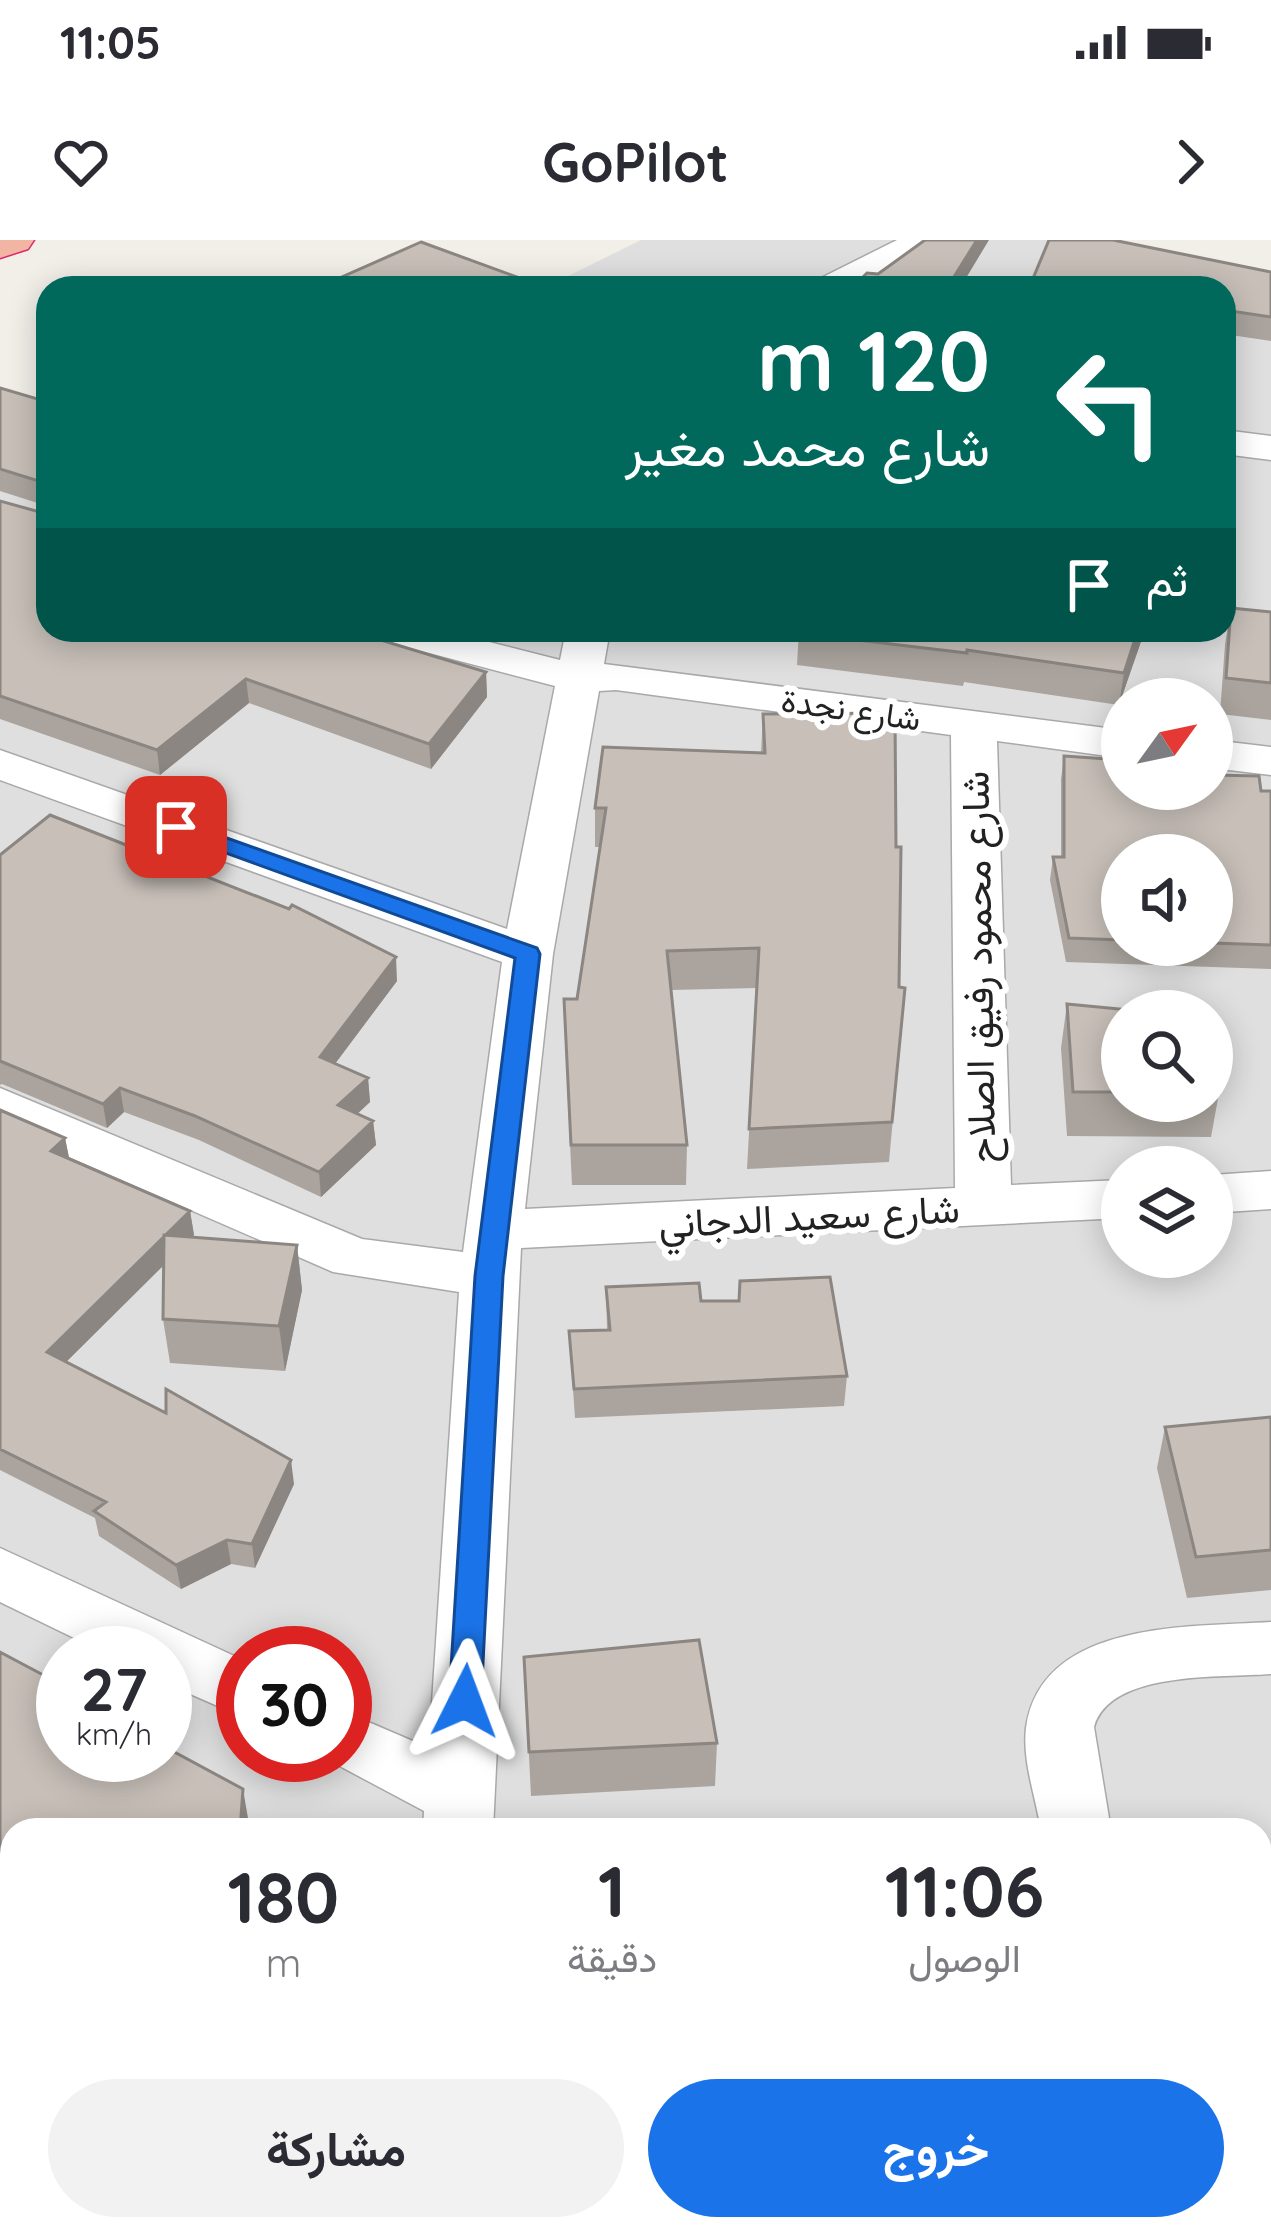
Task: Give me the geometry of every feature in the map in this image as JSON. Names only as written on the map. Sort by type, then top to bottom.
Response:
[{"type":"highway","points":[[0,246],[14,240]]},
{"type":"street","points":[[854,276],[924,240]]},
{"type":"street","points":[[1236,444],[1271,448]]},
{"type":"street","name":"شارع نجدة","points":[[484,642],[584,655],[616,677],[1101,742]]},
{"type":"street","points":[[372,1757],[458,1813],[492,1253],[528,954],[584,655]]},
{"type":"street","name":"شارع محمود رفيق الصلاح","points":[[974,727],[983,1207]]},
{"type":"street","points":[[1233,756],[1271,761]]},
{"type":"street","points":[[0,764],[528,954]]},
{"type":"street","name":"شارع سعيد الدجاني","points":[[0,1106],[353,1258],[492,1253],[1101,1200]]},
{"type":"street","points":[[1233,1193],[1271,1190]]},
{"type":"street","points":[[0,1573],[216,1677]]},
{"type":"street","points":[[1074,1818],[1060,1728],[1065,1705],[1078,1684],[1103,1669],[1134,1661],[1271,1648]]},
{"type":"shaded area","points":[[641,240],[1071,240],[1271,279],[1271,1818],[0,1818],[0,394],[36,403],[36,642],[1236,642],[1236,276],[568,276]]},
{"type":"shaded area","points":[[391,253],[505,276],[351,276]]},
{"type":"building","points":[[925,240],[977,240],[954,276],[864,276],[878,274]]},
{"type":"building","points":[[1049,240],[1113,240],[1271,272],[1271,317],[1236,312],[1236,276],[1034,276]]},
{"type":"building","points":[[421,242],[514,276],[344,276]]},
{"type":"building","points":[[0,388],[36,398],[36,480],[0,469]]},
{"type":"building","points":[[0,501],[36,511],[36,642],[387,642],[486,672],[429,744],[246,679],[157,750],[0,696]]},
{"type":"building","points":[[1236,608],[1271,612],[1271,683],[1226,678],[1229,642],[1236,642]]},
{"type":"building","points":[[874,642],[1134,642],[1124,673]]},
{"type":"building","points":[[895,713],[896,847],[901,847],[899,987],[905,988],[892,1122],[749,1129],[759,948],[667,951],[687,1145],[571,1145],[564,999],[577,999],[606,808],[595,808],[603,747],[765,753],[763,714]]},
{"type":"building","points":[[1064,756],[1101,759],[1101,810],[1233,810],[1233,775],[1259,776],[1261,791],[1271,791],[1271,945],[1233,944],[1233,834],[1101,834],[1101,939],[1069,938],[1053,857],[1064,857]]},
{"type":"building","points":[[50,815],[289,909],[292,905],[396,957],[320,1057],[368,1078],[338,1105],[373,1121],[319,1172],[120,1088],[103,1104],[0,1061],[0,855]]},
{"type":"building","points":[[1067,1004],[1101,1007],[1101,1092],[1073,1092]]},
{"type":"building","points":[[0,1110],[65,1138],[51,1151],[190,1211],[47,1352],[166,1413],[166,1389],[291,1460],[252,1544],[227,1540],[176,1565],[94,1511],[106,1502],[0,1449]]},
{"type":"building","points":[[164,1235],[297,1245],[279,1326],[163,1319]]},
{"type":"building","points":[[830,1277],[847,1376],[574,1389],[569,1331],[610,1330],[606,1287],[699,1283],[701,1301],[739,1301],[740,1281]]},
{"type":"building","points":[[1271,1417],[1271,1550],[1196,1557],[1165,1427]]},
{"type":"building","points":[[699,1640],[717,1743],[529,1752],[524,1657]]},
{"type":"building","points":[[0,1652],[36,1671],[36,1782],[192,1782],[192,1762],[216,1774],[216,1782],[243,1789],[241,1818],[0,1818]]},
{"type":"route","points":[[176,827],[528,954],[489,1276],[465,1701]]}]
